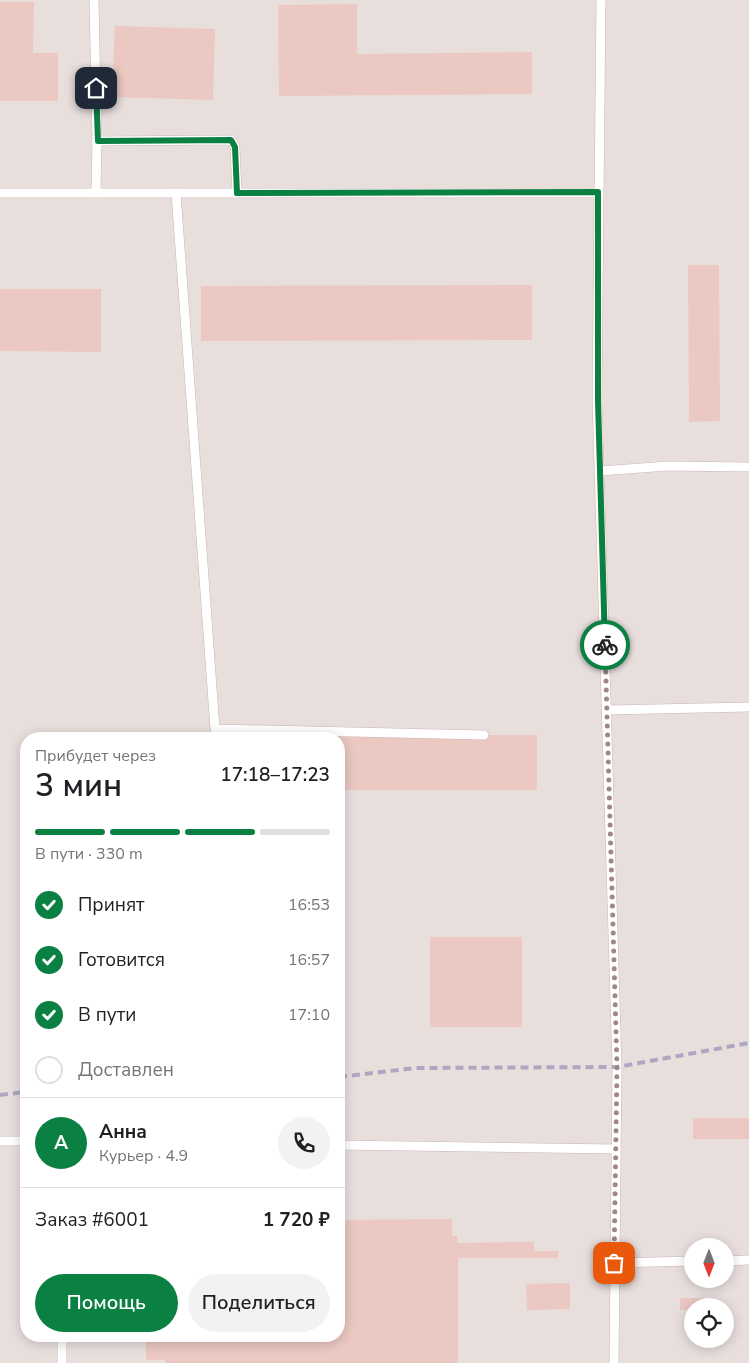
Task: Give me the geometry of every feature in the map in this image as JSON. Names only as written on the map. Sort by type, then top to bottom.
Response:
[{"type":"lane","points":[[94,0],[98,141],[96,193]]},
{"type":"lane","points":[[601,0],[598,192],[598,400],[617,1067],[614,1363]]},
{"type":"lane","points":[[98,141],[231,140],[235,147],[237,193]]},
{"type":"lane","points":[[0,193],[598,192]]},
{"type":"lane","points":[[176,193],[215,729],[484,735]]},
{"type":"lane","points":[[600,471],[668,466],[749,467]]},
{"type":"lane","points":[[607,710],[749,707]]},
{"type":"lane","points":[[0,1140],[20,1141]]},
{"type":"lane","points":[[345,1146],[616,1150]]},
{"type":"lane","points":[[734,1261],[749,1260]]},
{"type":"lane","points":[[614,1263],[684,1262]]},
{"type":"lane","points":[[62,1342],[62,1363]]},
{"type":"shaded area","points":[[0,0],[749,0],[749,1363],[0,1363]]},
{"type":"building","points":[[0,2],[34,2],[33,53],[58,53],[58,101],[0,101]]},
{"type":"building","points":[[357,4],[357,54],[532,52],[532,94],[279,96],[278,5]]},
{"type":"building","points":[[115,26],[215,29],[213,100],[112,97]]},
{"type":"building","points":[[688,265],[719,265],[720,421],[689,422]]},
{"type":"building","points":[[532,285],[532,340],[201,341],[201,286]]},
{"type":"building","points":[[0,289],[101,289],[101,352],[0,351]]},
{"type":"building","points":[[537,735],[537,790],[345,790],[345,736]]},
{"type":"building","points":[[430,937],[522,937],[522,1027],[430,1027]]},
{"type":"building","points":[[693,1118],[749,1118],[749,1139],[693,1139]]},
{"type":"building","points":[[452,1219],[452,1236],[457,1236],[457,1243],[534,1242],[534,1251],[558,1251],[558,1258],[458,1258],[458,1363],[165,1363],[165,1360],[146,1360],[146,1342],[345,1342],[345,1220]]},
{"type":"building","points":[[570,1283],[570,1309],[527,1310],[526,1284]]},
{"type":"building","points":[[680,1298],[684,1298],[684,1310],[680,1310]]},
{"type":"railway","points":[[345,1076],[415,1068],[617,1067],[749,1043]]},
{"type":"railway","points":[[0,1095],[20,1093]]},
{"type":"way so far","points":[[605,645],[617,1067],[614,1263]]},
{"type":"route","points":[[96,88],[98,141],[231,140],[235,147],[237,193],[598,192],[598,400],[605,645]]}]
